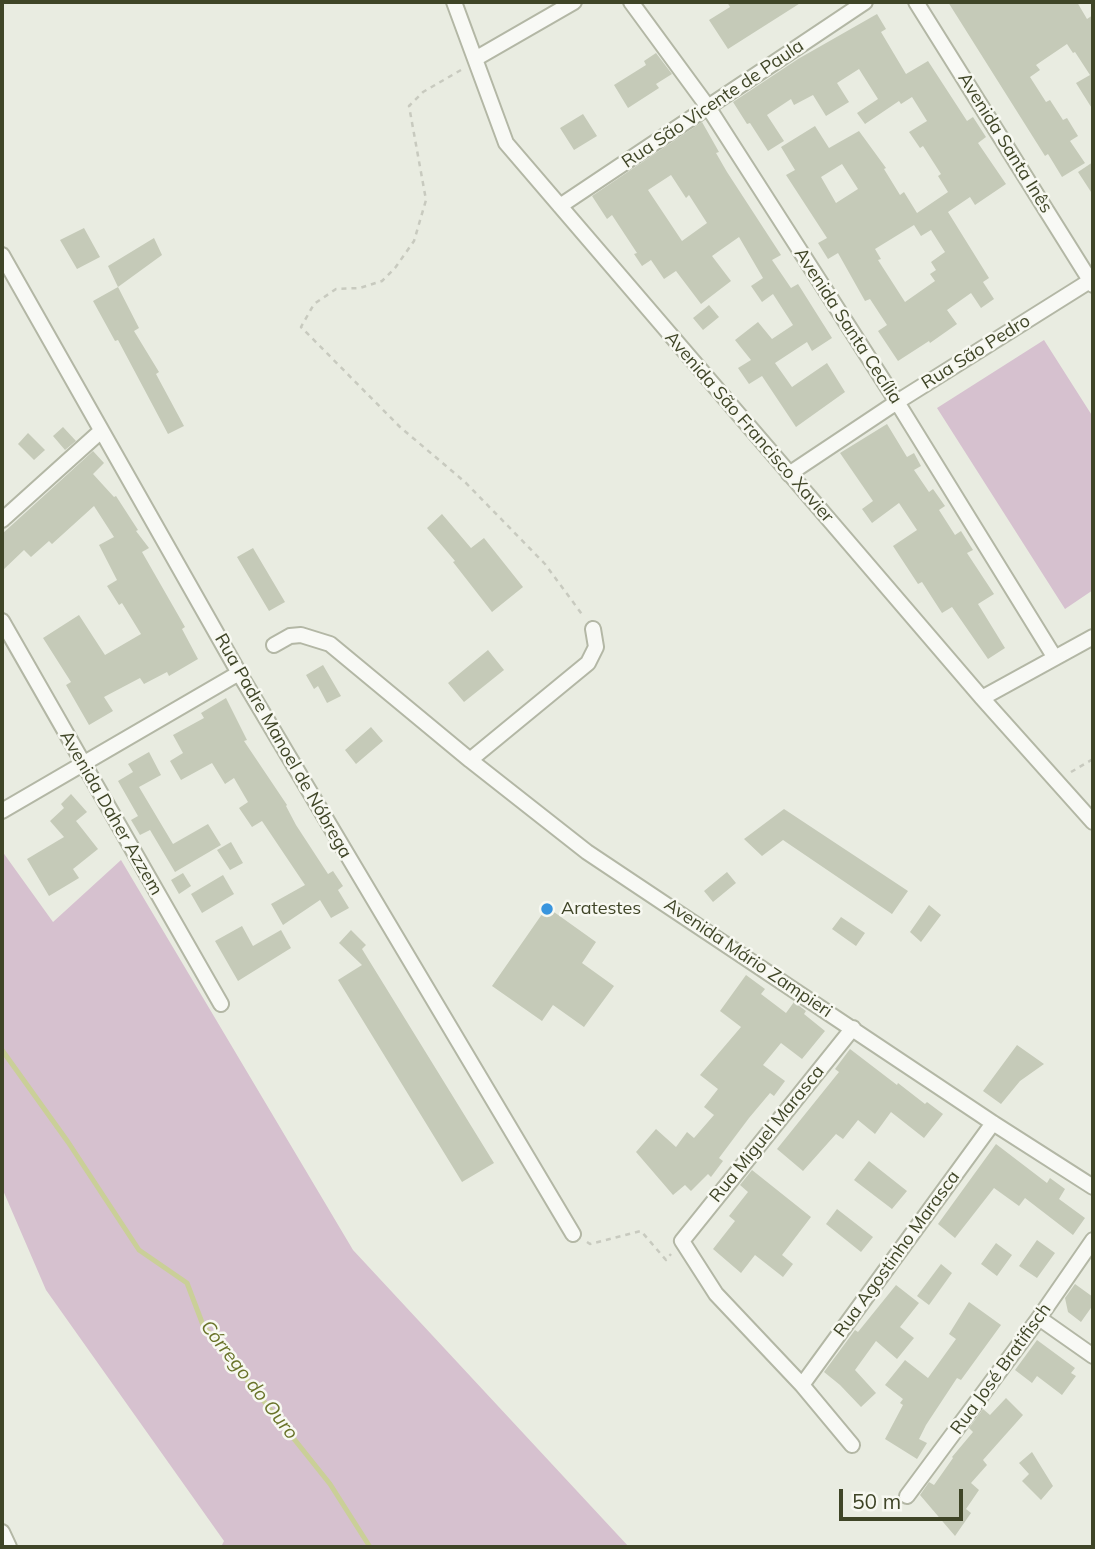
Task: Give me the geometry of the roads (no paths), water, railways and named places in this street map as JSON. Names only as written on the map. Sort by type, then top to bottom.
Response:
[{"type":"street","name":"Avenida São Francisco Xavier","points":[[454,2],[506,143],[982,698],[1093,822]]},
{"type":"street","points":[[475,59],[573,2]]},
{"type":"street","name":"Avenida Santa Cecília","points":[[631,2],[708,107],[897,401],[1055,658]]},
{"type":"street","name":"Rua São Vicente de Paula","points":[[560,206],[865,2]]},
{"type":"street","name":"Avenida Santa Inês","points":[[916,2],[1092,281]]},
{"type":"street","name":"Rua Padre Manoel de Nóbrega","points":[[2,255],[239,673],[573,1234]]},
{"type":"street","name":"Rua São Pedro","points":[[789,474],[897,401],[1092,281]]},
{"type":"street","points":[[2,520],[101,431]]},
{"type":"street","name":"Avenida Daher Azzem","points":[[2,621],[221,1004]]},
{"type":"street","points":[[470,760],[588,663],[596,647],[593,629]]},
{"type":"street","name":"Avenida Mário Zampieri","points":[[274,645],[290,636],[301,635],[330,644],[587,852],[1093,1187]]},
{"type":"street","points":[[982,698],[1093,637]]},
{"type":"street","points":[[2,811],[239,673]]},
{"type":"street","name":"Rua Miguel Marasca","points":[[802,1385],[716,1294],[682,1241],[853,1027]]},
{"type":"street","name":"Rua Agostinho Marasca","points":[[802,1385],[993,1123]]},
{"type":"street","name":"Rua José Bratifisch","points":[[907,1496],[1039,1318],[1093,1240]]},
{"type":"street","points":[[1039,1318],[1093,1356]]},
{"type":"street","points":[[802,1385],[852,1445]]},
{"type":"street","points":[[2,1532],[9,1547]]},
{"type":"waterway","name":"Córrego do Ouro","points":[[2,1050],[68,1142],[139,1250],[187,1283],[203,1325],[330,1484],[370,1547]]},
{"type":"place","name":"Aratestes","points":[[547,909]]}]
